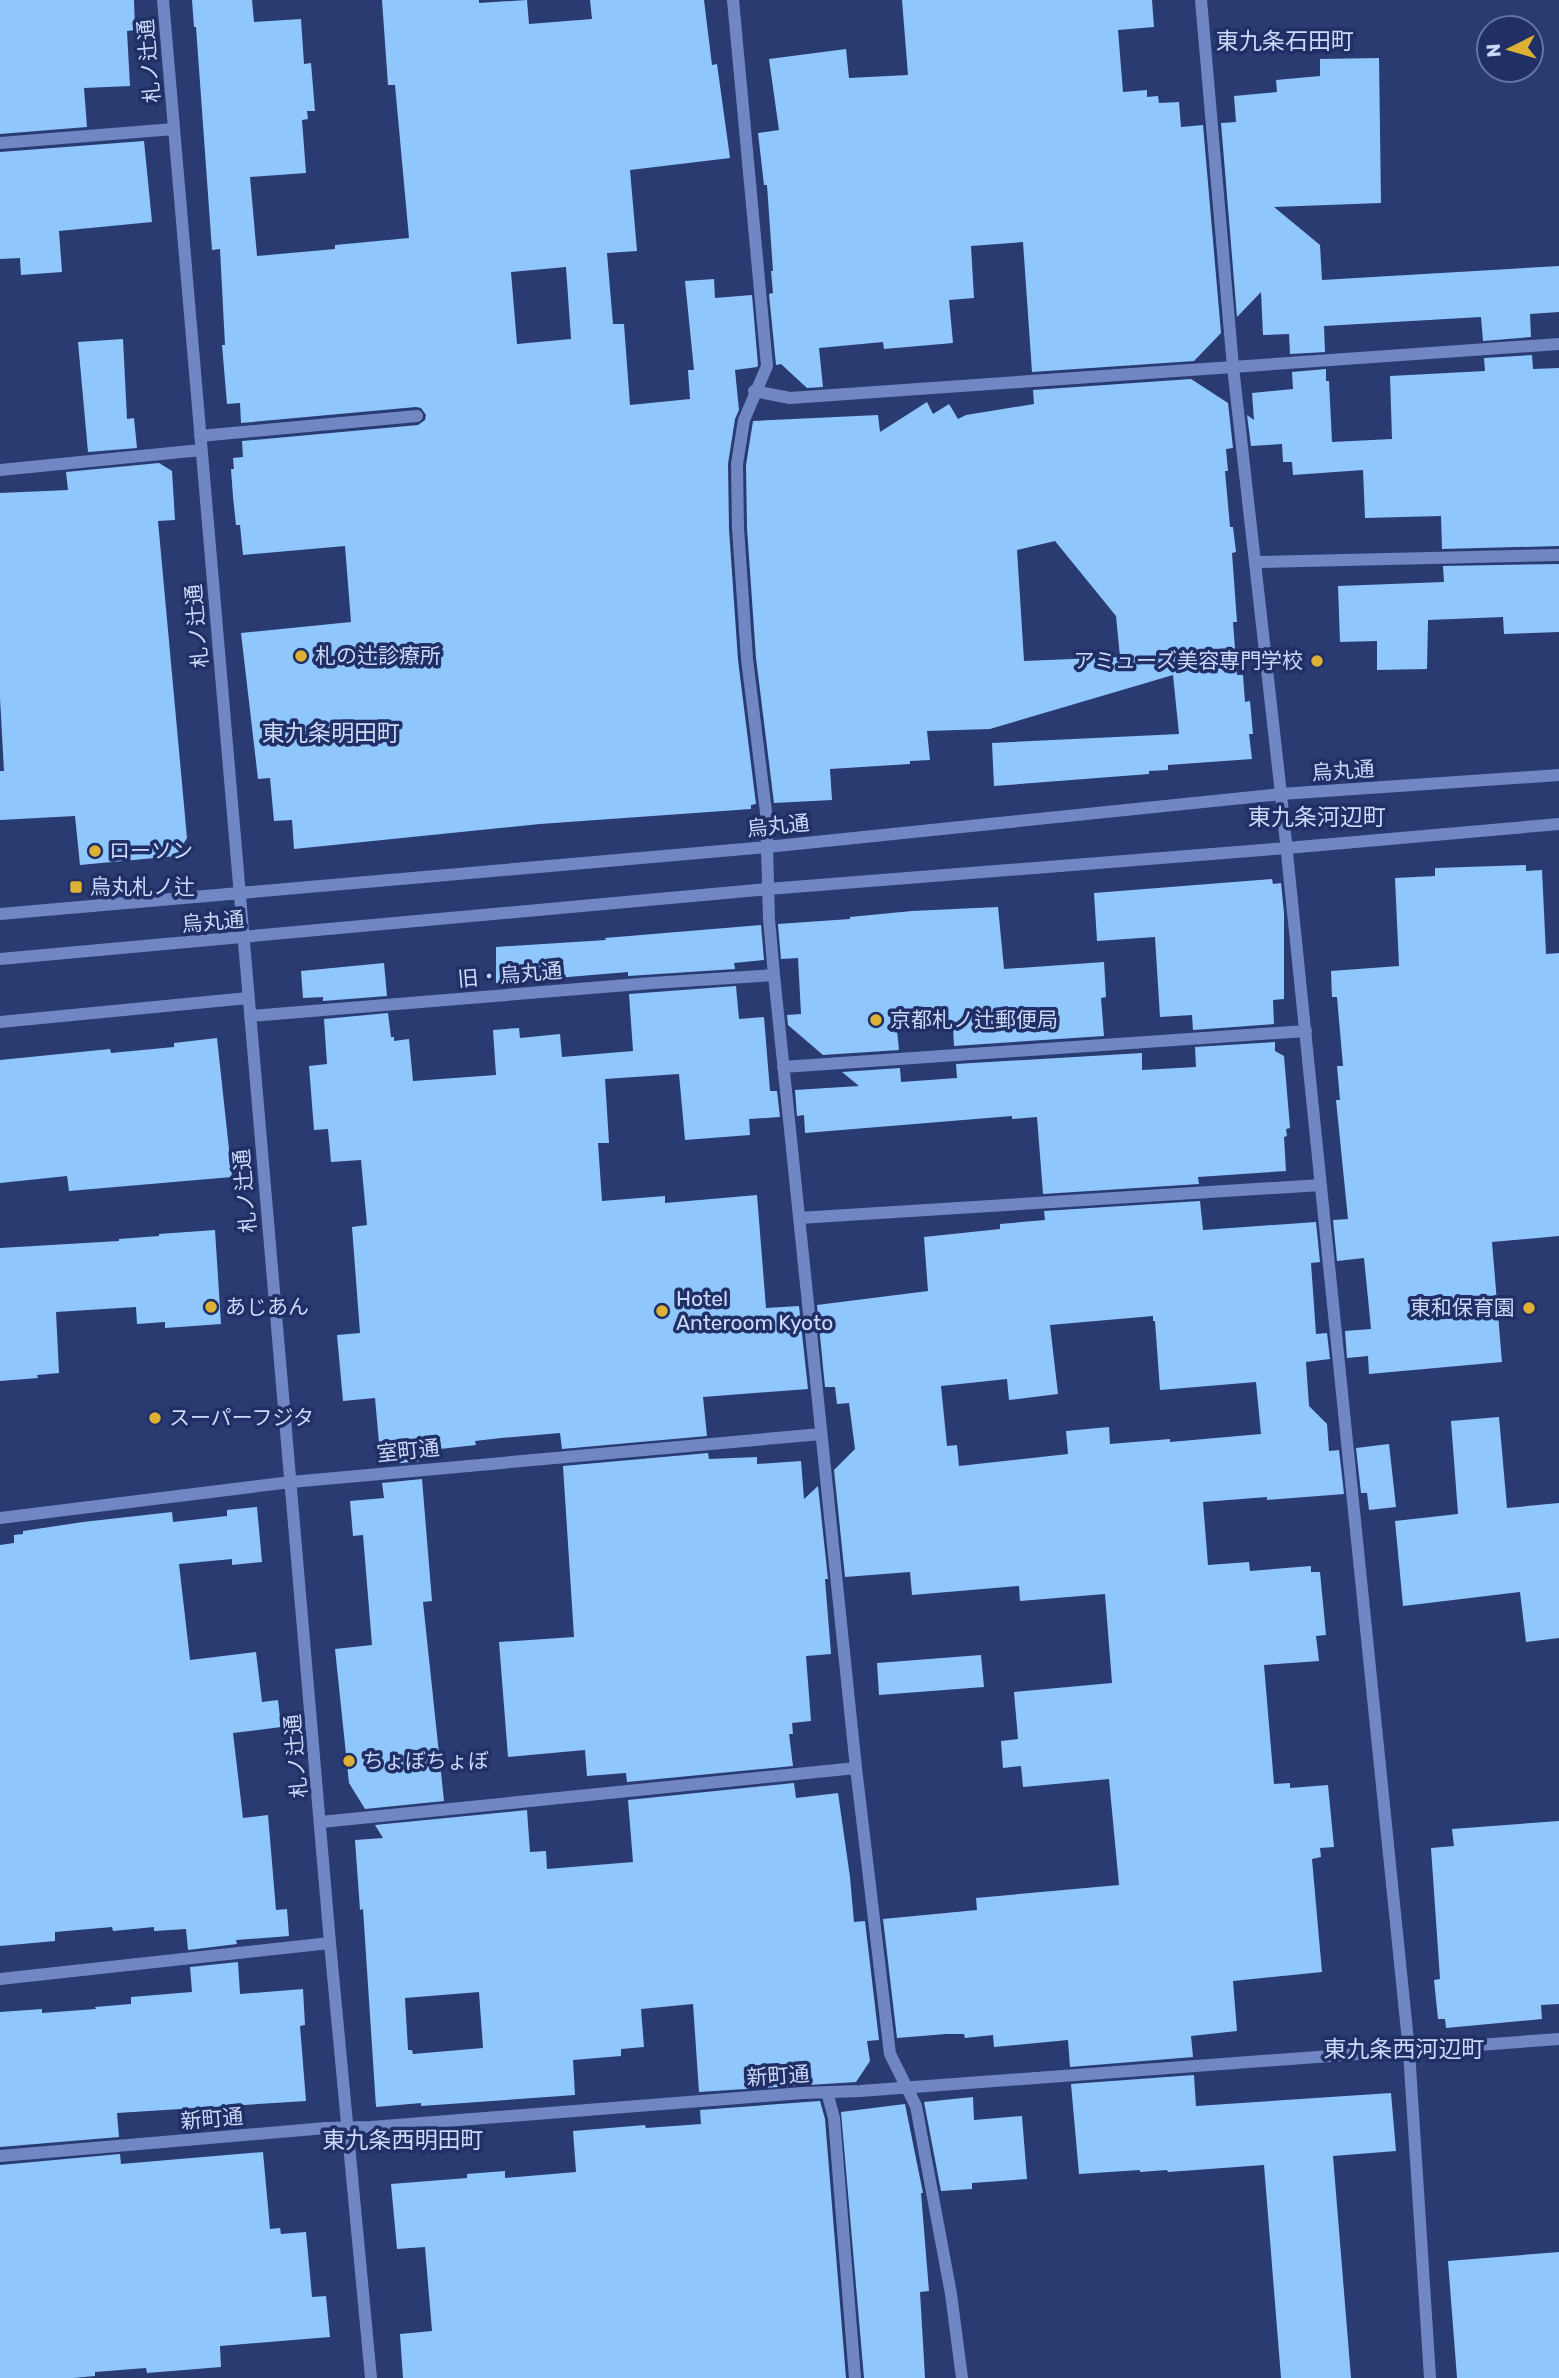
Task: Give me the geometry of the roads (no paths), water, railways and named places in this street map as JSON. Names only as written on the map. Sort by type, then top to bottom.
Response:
[{"type":"street","name":"札ノ辻通","points":[[163,0],[330,1943],[371,2378]]},
{"type":"street","points":[[733,0],[766,366],[744,420],[737,464],[738,528],[747,659],[766,812],[774,975],[856,1768],[890,2054],[916,2106],[951,2294],[962,2378]]},
{"type":"street","points":[[1201,0],[1233,367],[1282,794],[1409,2051],[1430,2378]]},
{"type":"street","points":[[0,143],[174,129]]},
{"type":"street","points":[[754,391],[790,398],[1559,344]]},
{"type":"street","points":[[200,436],[417,416]]},
{"type":"street","points":[[0,470],[201,450]]},
{"type":"street","points":[[1255,562],[1559,555]]},
{"type":"street","name":"烏丸通","points":[[0,914],[767,847],[1282,794],[1559,775]]},
{"type":"street","name":"烏丸通","points":[[0,959],[243,939],[768,889],[1559,824]]},
{"type":"street","name":"旧・烏丸通","points":[[250,1016],[652,982],[774,975]]},
{"type":"street","points":[[0,1022],[248,998]]},
{"type":"street","points":[[783,1067],[1306,1031]]},
{"type":"street","points":[[799,1218],[1321,1185]]},
{"type":"street","name":"室町通","points":[[0,1518],[291,1482],[821,1434]]},
{"type":"street","points":[[321,1822],[856,1768]]},
{"type":"street","points":[[0,1979],[330,1943]]},
{"type":"street","name":"新町通","points":[[0,2156],[313,2129],[1559,2039]]},
{"type":"street","points":[[827,2092],[834,2118],[855,2378]]},
{"type":"place","name":"札の辻診療所","points":[[301,656]]},
{"type":"place","name":"アミューズ美容専門学校","points":[[1317,661]]},
{"type":"place","name":"ローソン","points":[[95,851]]},
{"type":"place","name":"烏丸札ノ辻","points":[[76,887]]},
{"type":"place","name":"京都札ノ辻郵便局","points":[[876,1020]]},
{"type":"place","name":"あじあん","points":[[211,1307]]},
{"type":"place","name":"東和保育園","points":[[1529,1308]]},
{"type":"place","name":"Hotel Anteroom Kyoto","points":[[662,1311]]},
{"type":"place","name":"スーパーフジタ","points":[[155,1418]]},
{"type":"place","name":"ちょぼちょぼ","points":[[349,1761]]},
{"type":"district","name":"東九条石田町","points":[[1285,41]]},
{"type":"district","name":"東九条明田町","points":[[331,733]]},
{"type":"district","name":"東九条河辺町","points":[[1317,817]]},
{"type":"district","name":"東九条西河辺町","points":[[1404,2049]]},
{"type":"district","name":"東九条西明田町","points":[[403,2140]]}]
